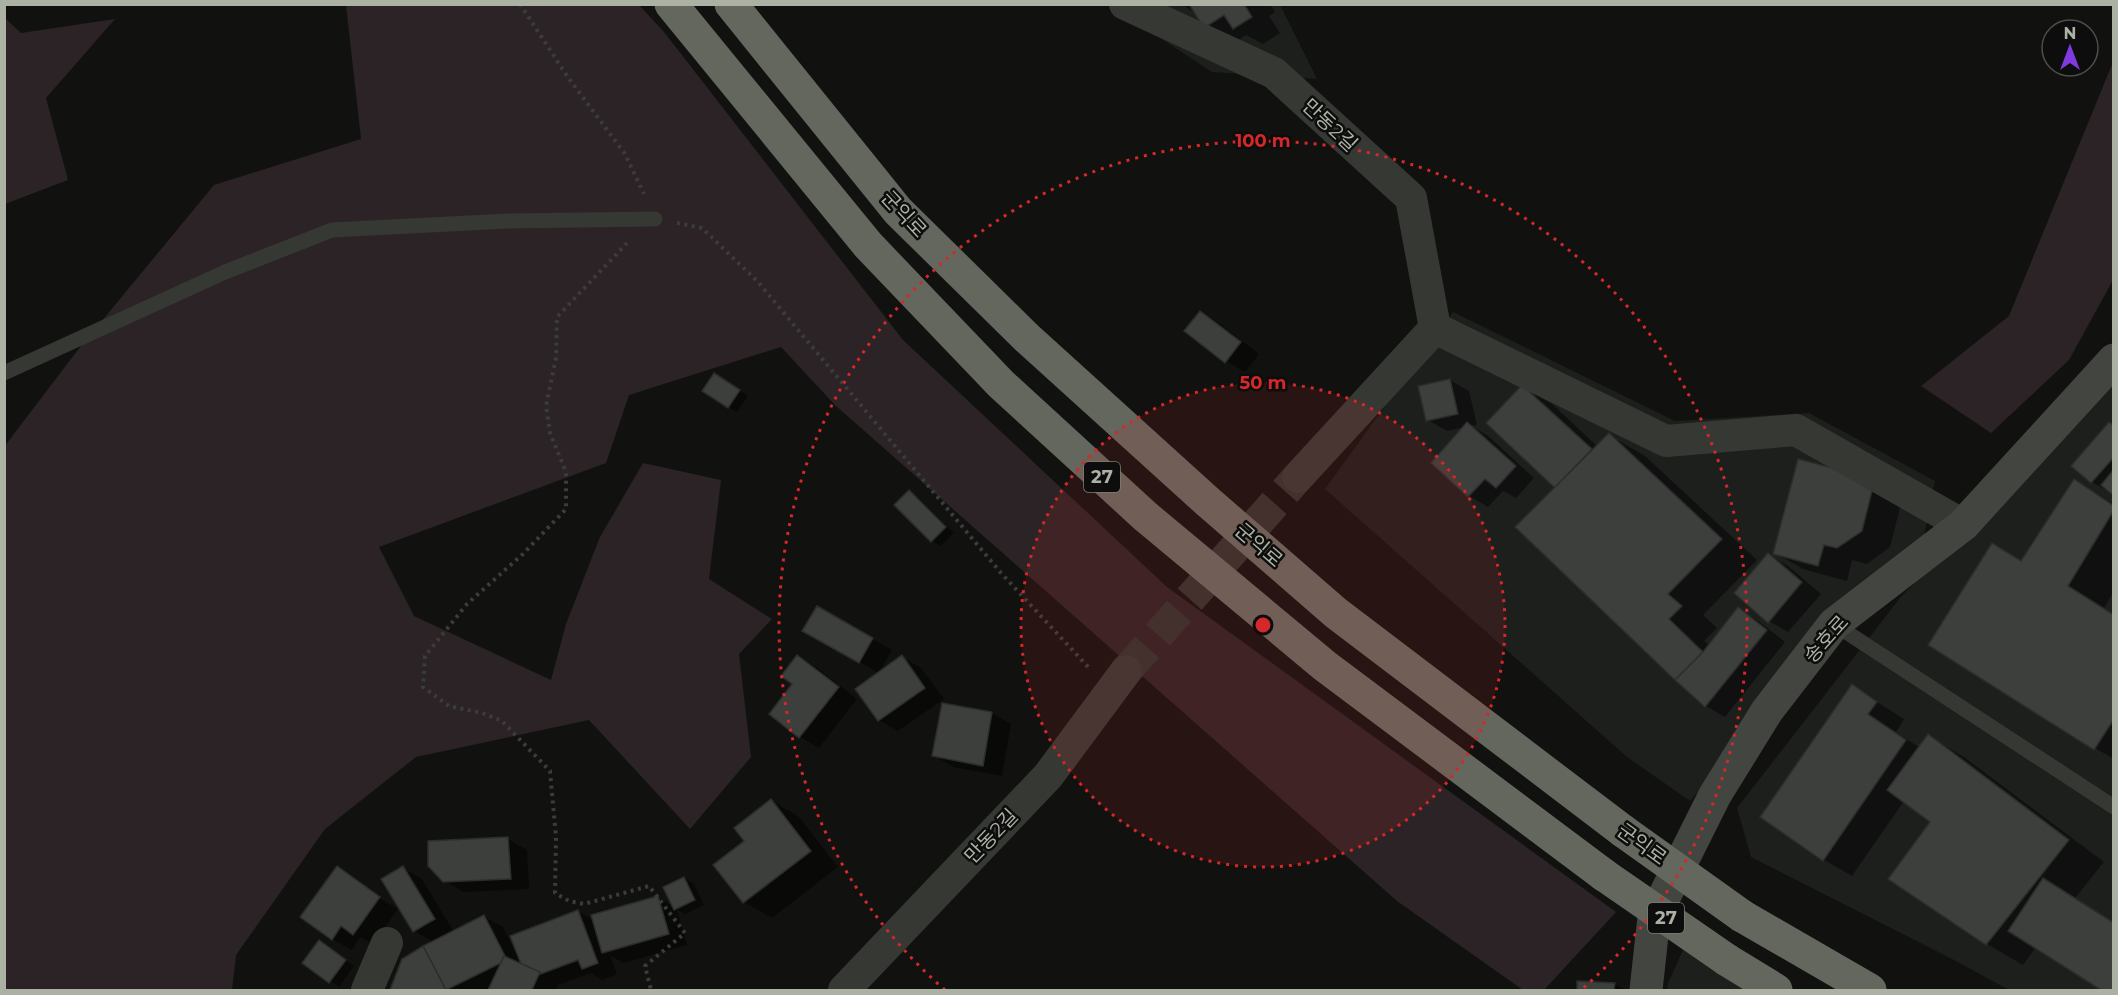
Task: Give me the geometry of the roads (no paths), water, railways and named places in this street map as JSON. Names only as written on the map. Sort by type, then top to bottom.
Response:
[{"type":"highway","name":"27","points":[[671,4],[868,245],[1001,384],[1145,516],[1325,666],[1604,875],[1727,960],[1776,990]]},
{"type":"highway","name":"군익로","points":[[731,4],[898,211],[1027,338],[1207,501],[1336,613],[1623,831],[1742,916],[1870,990]]},
{"type":"main road","name":"송호로","points":[[1646,990],[1654,917],[1715,795],[1767,711],[1834,624],[1963,525],[2114,360]]},
{"type":"street","name":"만동2길","points":[[1125,4],[1274,73],[1411,198],[1435,328]]},
{"type":"street","points":[[1298,477],[1435,328],[1666,441],[1796,430],[1963,525]]},
{"type":"street","name":"만동2길","points":[[844,990],[1048,776],[1118,681]]},
{"type":"street","points":[[367,990],[387,943]]},
{"type":"lane","points":[[4,373],[225,272],[332,230],[508,221],[656,219]]},
{"type":"lane","points":[[1834,624],[2114,807]]},
{"type":"tunnel","points":[[1126,671],[1298,477]]}]
